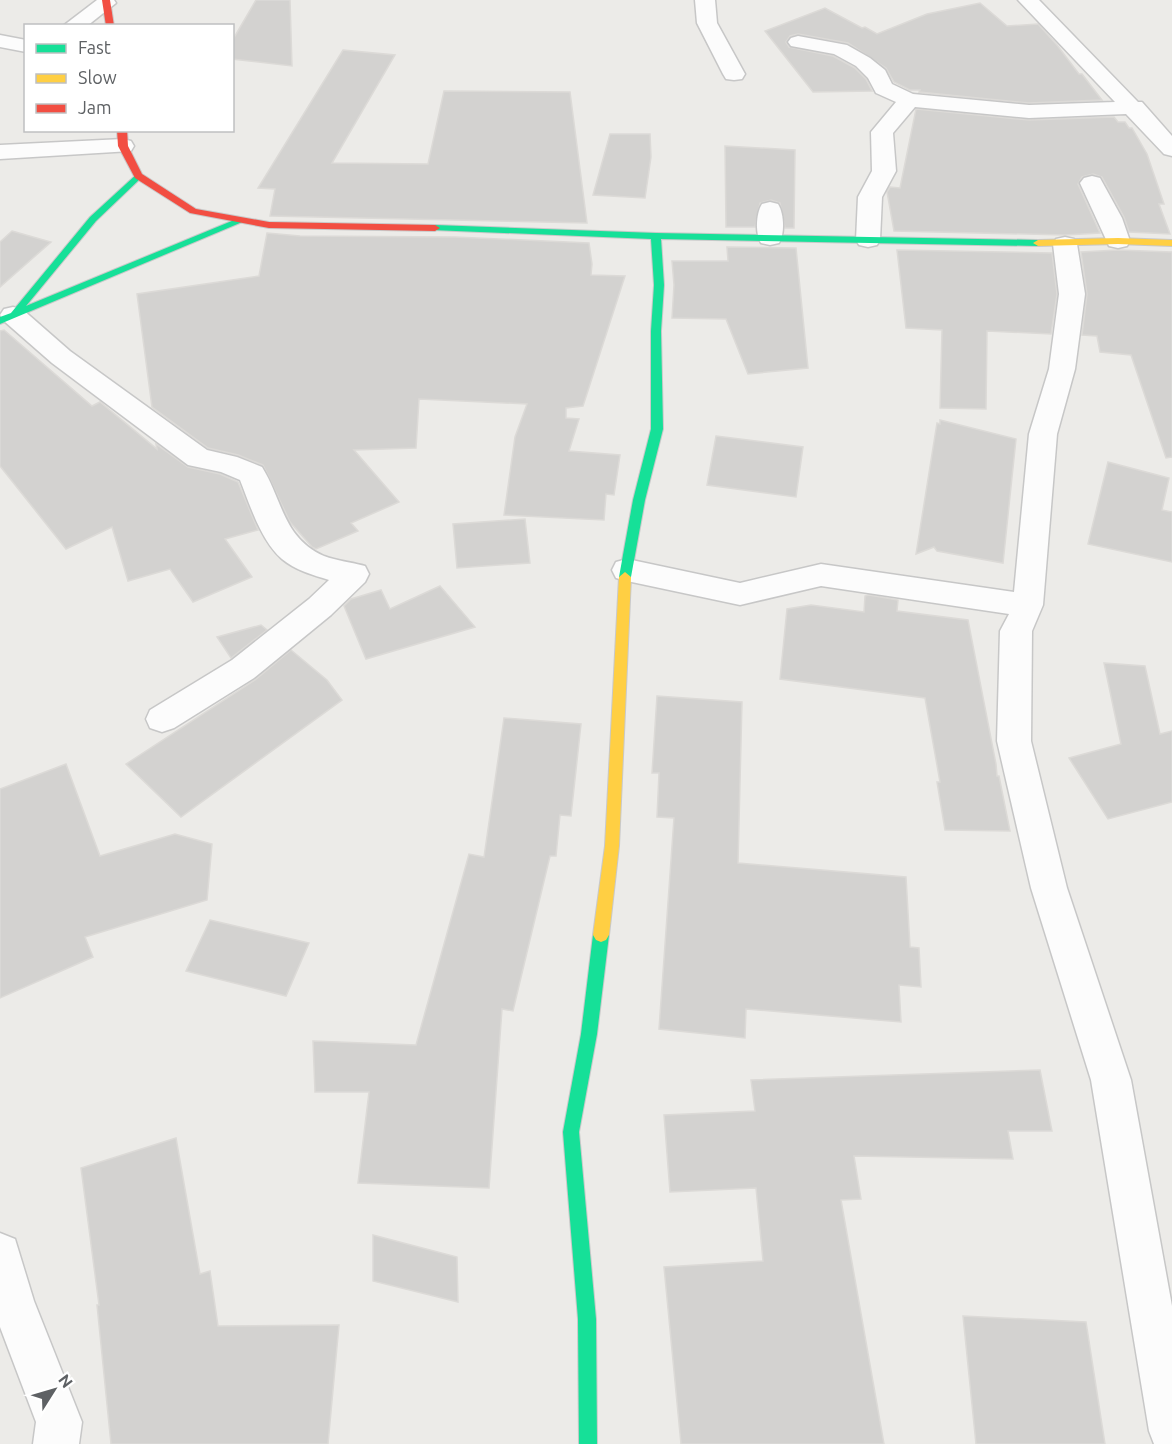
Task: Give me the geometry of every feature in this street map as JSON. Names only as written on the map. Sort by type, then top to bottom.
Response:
[{"type":"street","points":[[705,0],[707,23],[734,74]]},
{"type":"street","points":[[1028,0],[1134,107],[1172,149]]},
{"type":"street","points":[[76,24],[106,2],[110,24]]},
{"type":"street","points":[[0,41],[24,46]]},
{"type":"street","points":[[798,42],[840,49],[863,62],[877,75],[884,88],[909,100],[952,102],[1016,111],[1094,111],[1134,107]]},
{"type":"street","points":[[868,240],[870,197],[884,171],[882,132],[909,100]]},
{"type":"street","points":[[0,152],[122,138],[138,176],[193,210],[242,220],[300,227],[455,228],[656,236],[1065,244],[1118,241],[1172,243]]},
{"type":"street","points":[[6,318],[93,219],[138,176]]},
{"type":"street","points":[[1092,183],[1110,218],[1118,241]]},
{"type":"street","points":[[770,209],[770,238]]},
{"type":"street","points":[[6,318],[242,220]]},
{"type":"street","points":[[588,1444],[587,1319],[571,1132],[589,1034],[612,846],[627,570],[639,500],[657,429],[656,331],[659,285],[656,236]]},
{"type":"street","points":[[1065,244],[1072,294],[1062,369],[1043,434],[1028,605],[1016,631],[1014,741],[1049,888],[1111,1080],[1172,1431]]},
{"type":"street","points":[[6,318],[198,458],[227,464],[252,474],[265,509],[292,551],[331,570],[354,574],[320,607],[243,669],[162,719]]},
{"type":"street","points":[[627,570],[740,594],[821,575],[1028,605]]},
{"type":"street","points":[[0,1254],[12,1301],[59,1422],[56,1444]]},
{"type":"building","points":[[256,0],[290,0],[292,66],[234,59],[234,38]]},
{"type":"building","points":[[980,3],[1007,26],[1038,24],[1102,100],[1029,103],[919,92],[920,90],[910,90],[894,82],[886,68],[848,43],[798,34],[790,36],[786,42],[789,47],[833,56],[855,68],[866,79],[872,91],[813,92],[765,31],[825,8],[877,34],[927,14]]},
{"type":"building","points":[[343,50],[395,55],[332,163],[428,164],[444,91],[570,92],[587,223],[270,216],[275,189],[258,188]]},
{"type":"building","points":[[916,109],[1029,120],[1114,117],[1118,122],[1125,122],[1129,128],[1132,128],[1147,154],[1164,204],[1159,204],[1170,234],[1129,232],[1124,217],[1102,177],[1093,174],[1082,177],[1078,184],[1100,233],[1065,235],[894,231],[887,192],[890,187],[900,188]]},
{"type":"building","points":[[610,134],[650,134],[651,157],[645,198],[593,195]]},
{"type":"building","points":[[725,146],[795,150],[794,228],[785,228],[780,203],[771,200],[760,203],[755,227],[726,227]]},
{"type":"building","points":[[12,231],[51,242],[0,287],[0,242]]},
{"type":"building","points":[[267,233],[300,236],[455,237],[589,243],[591,275],[625,276],[583,406],[566,408],[566,418],[579,419],[569,451],[620,455],[614,495],[606,494],[604,520],[504,515],[515,437],[527,404],[419,399],[416,448],[354,450],[399,502],[351,523],[358,531],[316,549],[312,547],[290,522],[263,465],[238,455],[208,448],[152,407],[137,294],[259,276]]},
{"type":"building","points":[[727,247],[796,248],[808,368],[748,374],[726,319],[672,318],[674,285],[672,261],[728,261]]},
{"type":"building","points":[[897,250],[1052,253],[1057,294],[1051,334],[987,331],[986,409],[940,408],[942,330],[906,328]]},
{"type":"building","points":[[1118,250],[1172,252],[1172,457],[1166,458],[1131,355],[1100,352],[1097,336],[1082,335],[1087,294],[1081,252]]},
{"type":"building","points":[[4,330],[92,406],[100,402],[157,449],[156,444],[188,467],[220,474],[238,482],[258,530],[225,539],[252,577],[193,602],[170,569],[128,581],[112,527],[66,549],[0,466],[0,331]]},
{"type":"building","points":[[940,420],[1016,439],[1003,563],[937,551],[934,547],[916,554],[937,423],[940,424]]},
{"type":"building","points":[[716,436],[803,447],[796,497],[707,485]]},
{"type":"building","points":[[1108,462],[1169,478],[1162,510],[1172,512],[1172,562],[1088,544]]},
{"type":"building","points":[[525,519],[530,563],[457,568],[453,524]]},
{"type":"building","points":[[440,586],[475,627],[366,659],[344,606],[351,599],[381,590],[390,609]]},
{"type":"building","points":[[865,596],[898,600],[897,611],[968,620],[997,776],[999,776],[1010,831],[945,830],[937,782],[940,782],[925,698],[780,679],[787,609],[811,605],[864,612]]},
{"type":"building","points":[[261,625],[267,630],[231,658],[217,637]]},
{"type":"building","points":[[291,650],[327,680],[342,700],[181,817],[126,764],[255,680]]},
{"type":"building","points":[[1104,663],[1145,666],[1160,734],[1172,731],[1172,802],[1108,819],[1069,758],[1121,744]]},
{"type":"building","points":[[657,696],[742,702],[738,863],[906,877],[910,947],[919,948],[921,987],[899,985],[901,1022],[746,1009],[745,1038],[659,1029],[674,818],[657,817],[659,773],[652,773]]},
{"type":"building","points":[[504,718],[581,724],[571,816],[560,815],[556,856],[550,856],[513,1011],[502,1009],[489,1188],[358,1183],[369,1092],[315,1092],[313,1041],[416,1045],[469,854],[484,857]]},
{"type":"building","points":[[66,764],[100,856],[175,834],[212,844],[207,900],[85,937],[93,957],[0,998],[0,789]]},
{"type":"building","points":[[210,920],[309,943],[286,996],[186,971]]},
{"type":"building","points":[[1040,1070],[1052,1131],[1008,1131],[1013,1159],[854,1156],[861,1199],[841,1200],[884,1444],[681,1444],[664,1267],[763,1261],[756,1188],[670,1192],[664,1115],[755,1111],[751,1080]]},
{"type":"building","points":[[176,1138],[200,1274],[210,1271],[218,1326],[339,1325],[328,1444],[111,1444],[97,1305],[99,1305],[81,1168]]},
{"type":"building","points":[[373,1235],[457,1257],[458,1302],[373,1281]]},
{"type":"building","points":[[963,1316],[1086,1322],[1105,1444],[976,1444]]},
{"type":"traffic: fast","points":[[16,312],[93,219],[138,176]]},
{"type":"traffic: fast","points":[[0,321],[242,220]]},
{"type":"traffic: fast","points":[[435,228],[656,236],[1038,243]]},
{"type":"traffic: fast","points":[[625,577],[639,500],[657,429],[656,331],[659,285],[656,236]]},
{"type":"traffic: fast","points":[[588,1444],[587,1319],[571,1132],[589,1034],[601,935]]},
{"type":"traffic: slow","points":[[1038,243],[1118,241],[1172,243]]},
{"type":"traffic: slow","points":[[601,935],[612,846],[625,577]]},
{"type":"traffic: jam","points":[[106,0],[110,24]]},
{"type":"traffic: jam","points":[[122,132],[123,146],[138,176],[193,211],[269,225],[435,228]]}]
